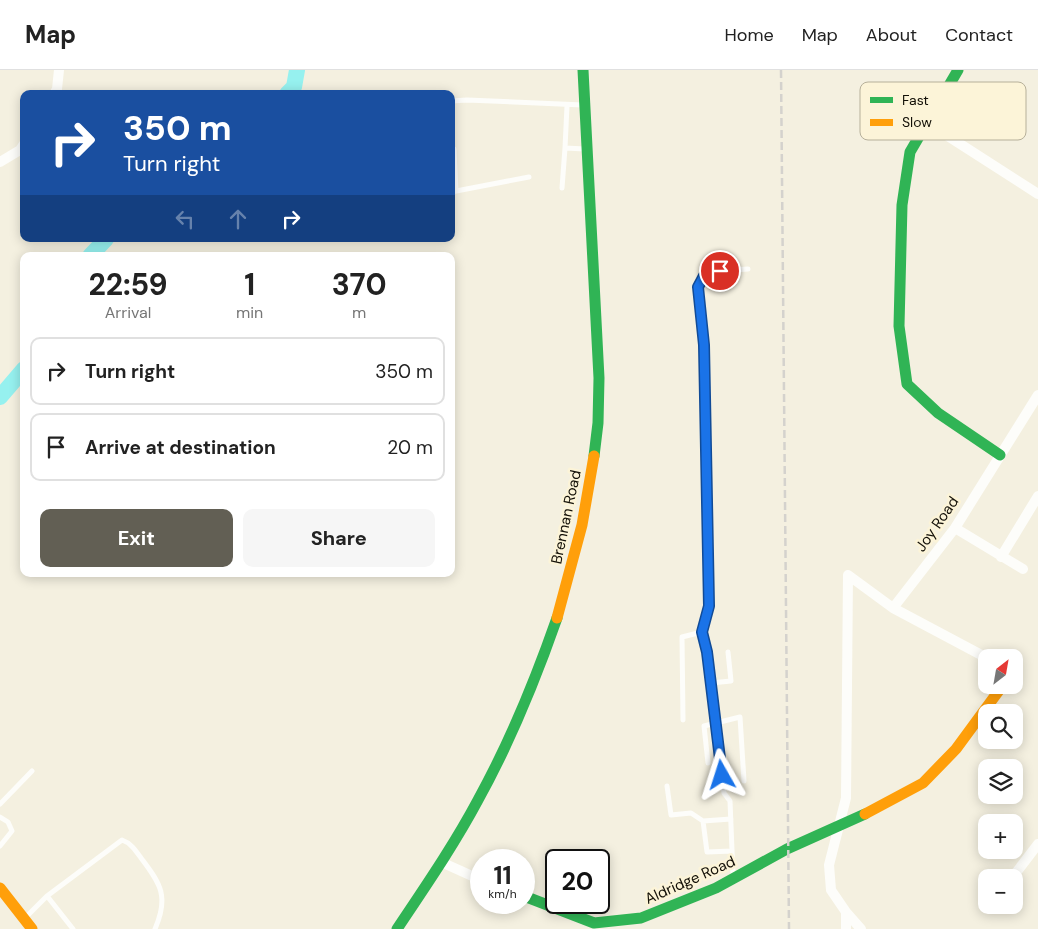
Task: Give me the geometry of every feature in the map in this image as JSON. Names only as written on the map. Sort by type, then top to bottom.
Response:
[{"type":"street","points":[[56,90],[59,70]]},
{"type":"street","name":"Brennan Road","points":[[397,929],[441,862],[488,783],[538,670],[565,589],[587,498],[597,436],[598,363],[588,149],[583,105],[583,70]]},
{"type":"street","points":[[951,82],[958,70]]},
{"type":"street","points":[[916,140],[910,152],[902,205],[899,326],[907,384],[938,413],[1000,455]]},
{"type":"street","points":[[954,140],[1038,194]]},
{"type":"street","points":[[0,162],[20,150]]},
{"type":"street","name":"Joy Road","points":[[893,608],[955,528],[1038,395]]},
{"type":"street","points":[[1001,557],[1038,496]]},
{"type":"street","points":[[955,528],[1023,569]]},
{"type":"street","points":[[861,929],[846,912],[831,890],[829,865],[846,798],[848,575],[893,608],[978,653]]},
{"type":"street","name":"Aldridge Road","points":[[535,900],[594,923],[634,919],[664,910],[734,878],[838,825],[862,816],[923,783],[956,750],[996,694]]},
{"type":"street","points":[[1019,869],[1038,844]]},
{"type":"street","points":[[441,862],[470,875]]},
{"type":"street","points":[[0,888],[32,929]]},
{"type":"street","points":[[846,912],[846,929]]},
{"type":"lane","points":[[455,101],[566,106],[583,105]]},
{"type":"lane","points":[[562,188],[566,106]]},
{"type":"lane","points":[[565,148],[588,149]]},
{"type":"lane","points":[[455,191],[530,177]]},
{"type":"lane","points":[[734,878],[730,801],[724,793],[711,683],[702,632],[709,606],[704,345],[698,287],[706,272],[748,269]]},
{"type":"lane","points":[[683,720],[682,637],[702,632]]},
{"type":"lane","points":[[711,683],[731,682],[728,652]]},
{"type":"lane","points":[[708,762],[704,726],[716,721],[740,717],[744,781]]},
{"type":"lane","points":[[0,804],[32,771]]},
{"type":"lane","points":[[667,786],[671,815],[691,813],[703,821],[731,819]]},
{"type":"lane","points":[[0,817],[8,822],[12,831],[0,846]]},
{"type":"lane","points":[[703,821],[707,852],[732,852]]},
{"type":"lane","points":[[24,918],[47,896],[122,840],[133,847],[158,880],[163,906],[155,929]]},
{"type":"lane","points":[[47,896],[73,929]]},
{"type":"waterway","points":[[291,90],[294,87],[297,70]]},
{"type":"waterway","points":[[94,252],[103,242]]},
{"type":"waterway","points":[[0,397],[20,374]]},
{"type":"railway","points":[[781,70],[789,929]]},
{"type":"traffic: fast","points":[[583,70],[599,378],[598,423],[594,456]]},
{"type":"traffic: fast","points":[[951,82],[958,70]]},
{"type":"traffic: fast","points":[[917,140],[910,152],[902,205],[899,326],[907,384],[938,413],[1000,455]]},
{"type":"traffic: fast","points":[[397,929],[449,850],[490,778],[521,711],[557,618]]},
{"type":"traffic: fast","points":[[535,900],[594,923],[641,918],[716,888],[787,849],[865,814]]},
{"type":"traffic: slow","points":[[557,618],[582,525],[594,456]]},
{"type":"traffic: slow","points":[[865,814],[923,783],[956,749],[996,694]]},
{"type":"traffic: slow","points":[[0,888],[32,929]]},
{"type":"route","points":[[720,271],[706,272],[698,287],[704,345],[709,606],[702,632],[707,652],[722,775]]}]
